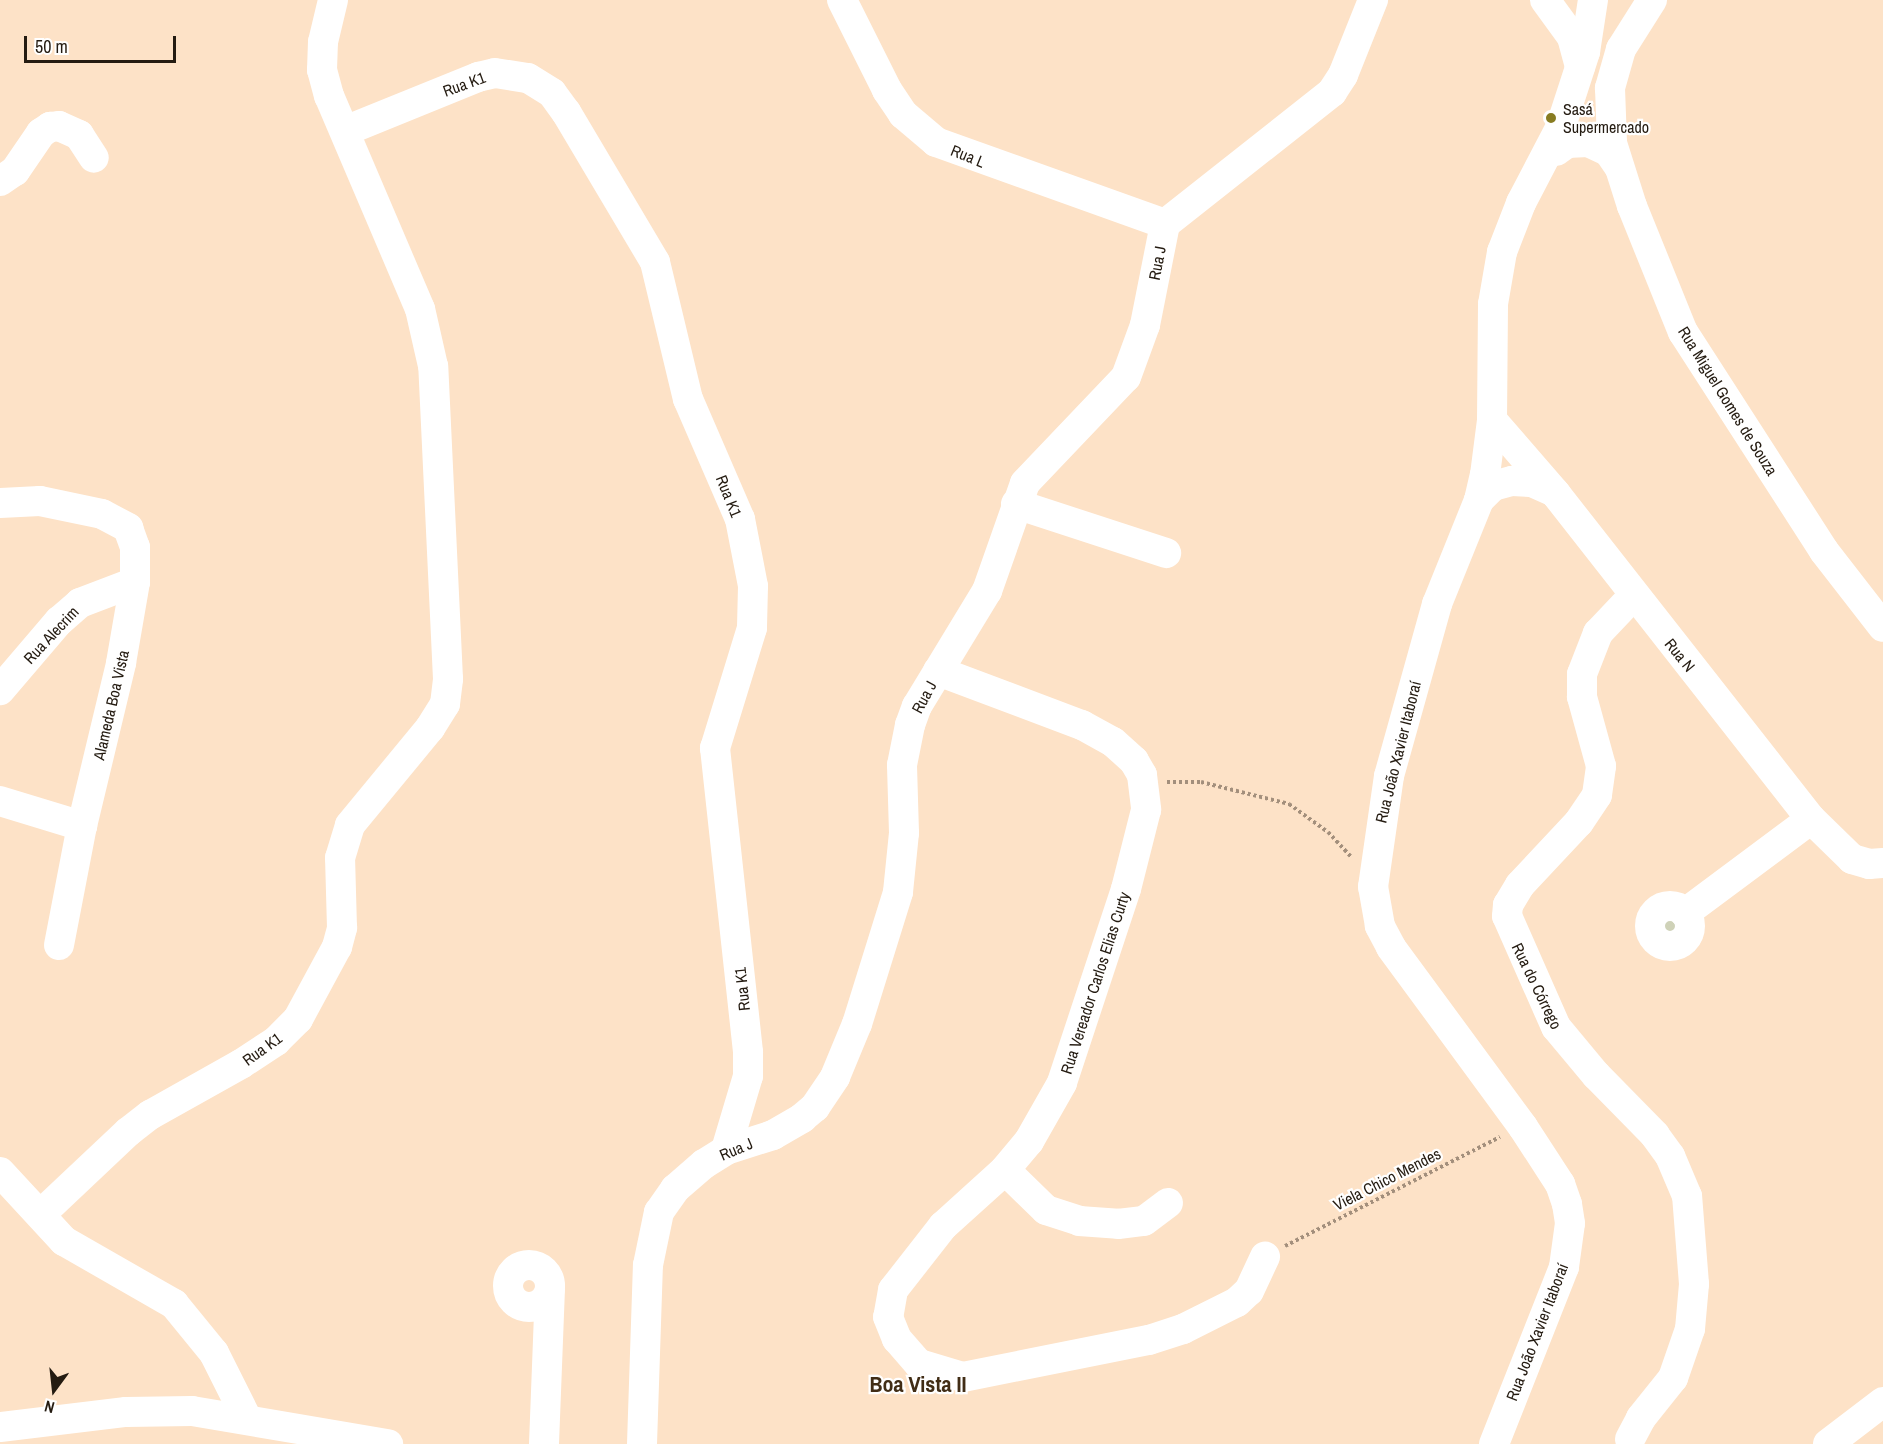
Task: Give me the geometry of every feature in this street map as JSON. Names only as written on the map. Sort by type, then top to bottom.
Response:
[{"type":"street","name":"Rua K1","points":[[41,1214],[128,1132],[150,1115],[241,1064],[276,1041],[298,1019],[337,947],[342,928],[340,858],[350,825],[430,728],[445,704],[448,679],[436,422],[429,340],[420,309],[345,131],[322,70],[326,19],[333,0]]},
{"type":"street","name":"Rua J","points":[[642,1444],[648,1264],[654,1227],[666,1199],[675,1189],[726,1150],[772,1135],[802,1118],[825,1093],[847,1051],[898,892],[904,833],[905,745],[917,706],[987,591],[1025,483],[1126,377],[1145,325],[1165,224],[1332,92],[1343,75],[1373,0]]},
{"type":"street","points":[[1586,70],[1628,35],[1652,0]]},
{"type":"street","name":"Rua L","points":[[837,4],[903,114],[936,142],[1165,224]]},
{"type":"street","points":[[1593,5],[1609,23],[1628,35]]},
{"type":"street","points":[[1551,7],[1577,17],[1593,5]]},
{"type":"street","points":[[1556,151],[1586,70],[1593,5]]},
{"type":"street","points":[[1551,7],[1572,37],[1586,70],[1617,160]]},
{"type":"street","name":"Rua Miguel Gomes de Souza","points":[[1628,35],[1608,105],[1617,160],[1683,332],[1824,550],[1883,627]]},
{"type":"street","name":"Rua João Xavier Itaboraí","points":[[1494,1444],[1560,1281],[1569,1232],[1567,1204],[1560,1184],[1523,1127],[1391,947],[1375,909],[1374,875],[1389,776],[1437,604],[1479,500],[1492,420],[1490,345],[1497,276],[1510,228],[1562,126],[1586,70]]},
{"type":"street","name":"Rua K1","points":[[345,131],[478,76],[495,73],[528,78],[552,93],[566,112],[655,262],[688,399],[740,519],[753,586],[752,628],[715,748],[748,1052],[748,1076],[726,1150]]},
{"type":"street","points":[[0,181],[15,171],[41,133],[50,127],[59,126],[79,135],[94,158]]},
{"type":"street","points":[[1534,177],[1556,151],[1567,143],[1588,142],[1617,160]]},
{"type":"street","name":"Rua N","points":[[1492,420],[1556,494],[1633,596],[1811,819],[1852,859],[1869,864],[1883,863]]},
{"type":"street","points":[[1479,500],[1493,486],[1512,481],[1532,482],[1556,494]]},
{"type":"street","points":[[0,503],[64,504],[121,523],[133,537],[135,582]]},
{"type":"street","points":[[1016,504],[1166,553]]},
{"type":"street","name":"Rua Alecrim","points":[[0,690],[80,603],[135,582]]},
{"type":"street","name":"Alameda Boa Vista","points":[[59,945],[82,826],[122,663],[135,582]]},
{"type":"street","name":"Rua do Córrego","points":[[1630,1439],[1641,1418],[1673,1378],[1690,1329],[1694,1284],[1687,1196],[1670,1156],[1655,1135],[1589,1068],[1556,1027],[1507,916],[1508,905],[1520,885],[1579,822],[1597,795],[1601,766],[1582,697],[1582,674],[1598,633],[1633,596]]},
{"type":"street","name":"Rua Vereador Carlos Elias Curty","points":[[938,671],[1100,733],[1134,761],[1145,785],[1146,810],[1139,844],[1072,1060],[1048,1110],[1005,1170],[943,1226],[889,1298],[888,1317],[903,1349],[919,1364],[940,1373],[963,1377],[992,1374],[1183,1329],[1237,1302],[1249,1291],[1265,1257]]},
{"type":"street","points":[[0,801],[82,826]]},
{"type":"street","points":[[1684,913],[1811,819]]},
{"type":"street","points":[[1005,1170],[1046,1210],[1079,1221],[1138,1222],[1155,1215],[1168,1203]]},
{"type":"street","points":[[0,1172],[64,1241],[84,1255],[130,1276],[174,1304],[214,1353],[246,1417]]},
{"type":"street","points":[[544,1444],[550,1287]]},
{"type":"street","points":[[1828,1444],[1883,1402]]},
{"type":"street","points":[[0,1427],[62,1431],[192,1411],[246,1417],[388,1444]]},
{"type":"path","points":[[1145,785],[1201,782],[1288,804],[1328,832],[1357,864],[1374,875]]},
{"type":"path","name":"Viela Chico Mendes","points":[[1265,1257],[1429,1170],[1523,1127]]},
{"type":"green space","points":[[1669,913],[1679,917],[1683,927],[1679,937],[1669,941],[1659,937],[1655,927],[1659,917]]},
{"type":"place","name":"Sasá Supermercado","points":[[1551,118]]},
{"type":"district","name":"Boa Vista II","points":[[918,1385]]}]
